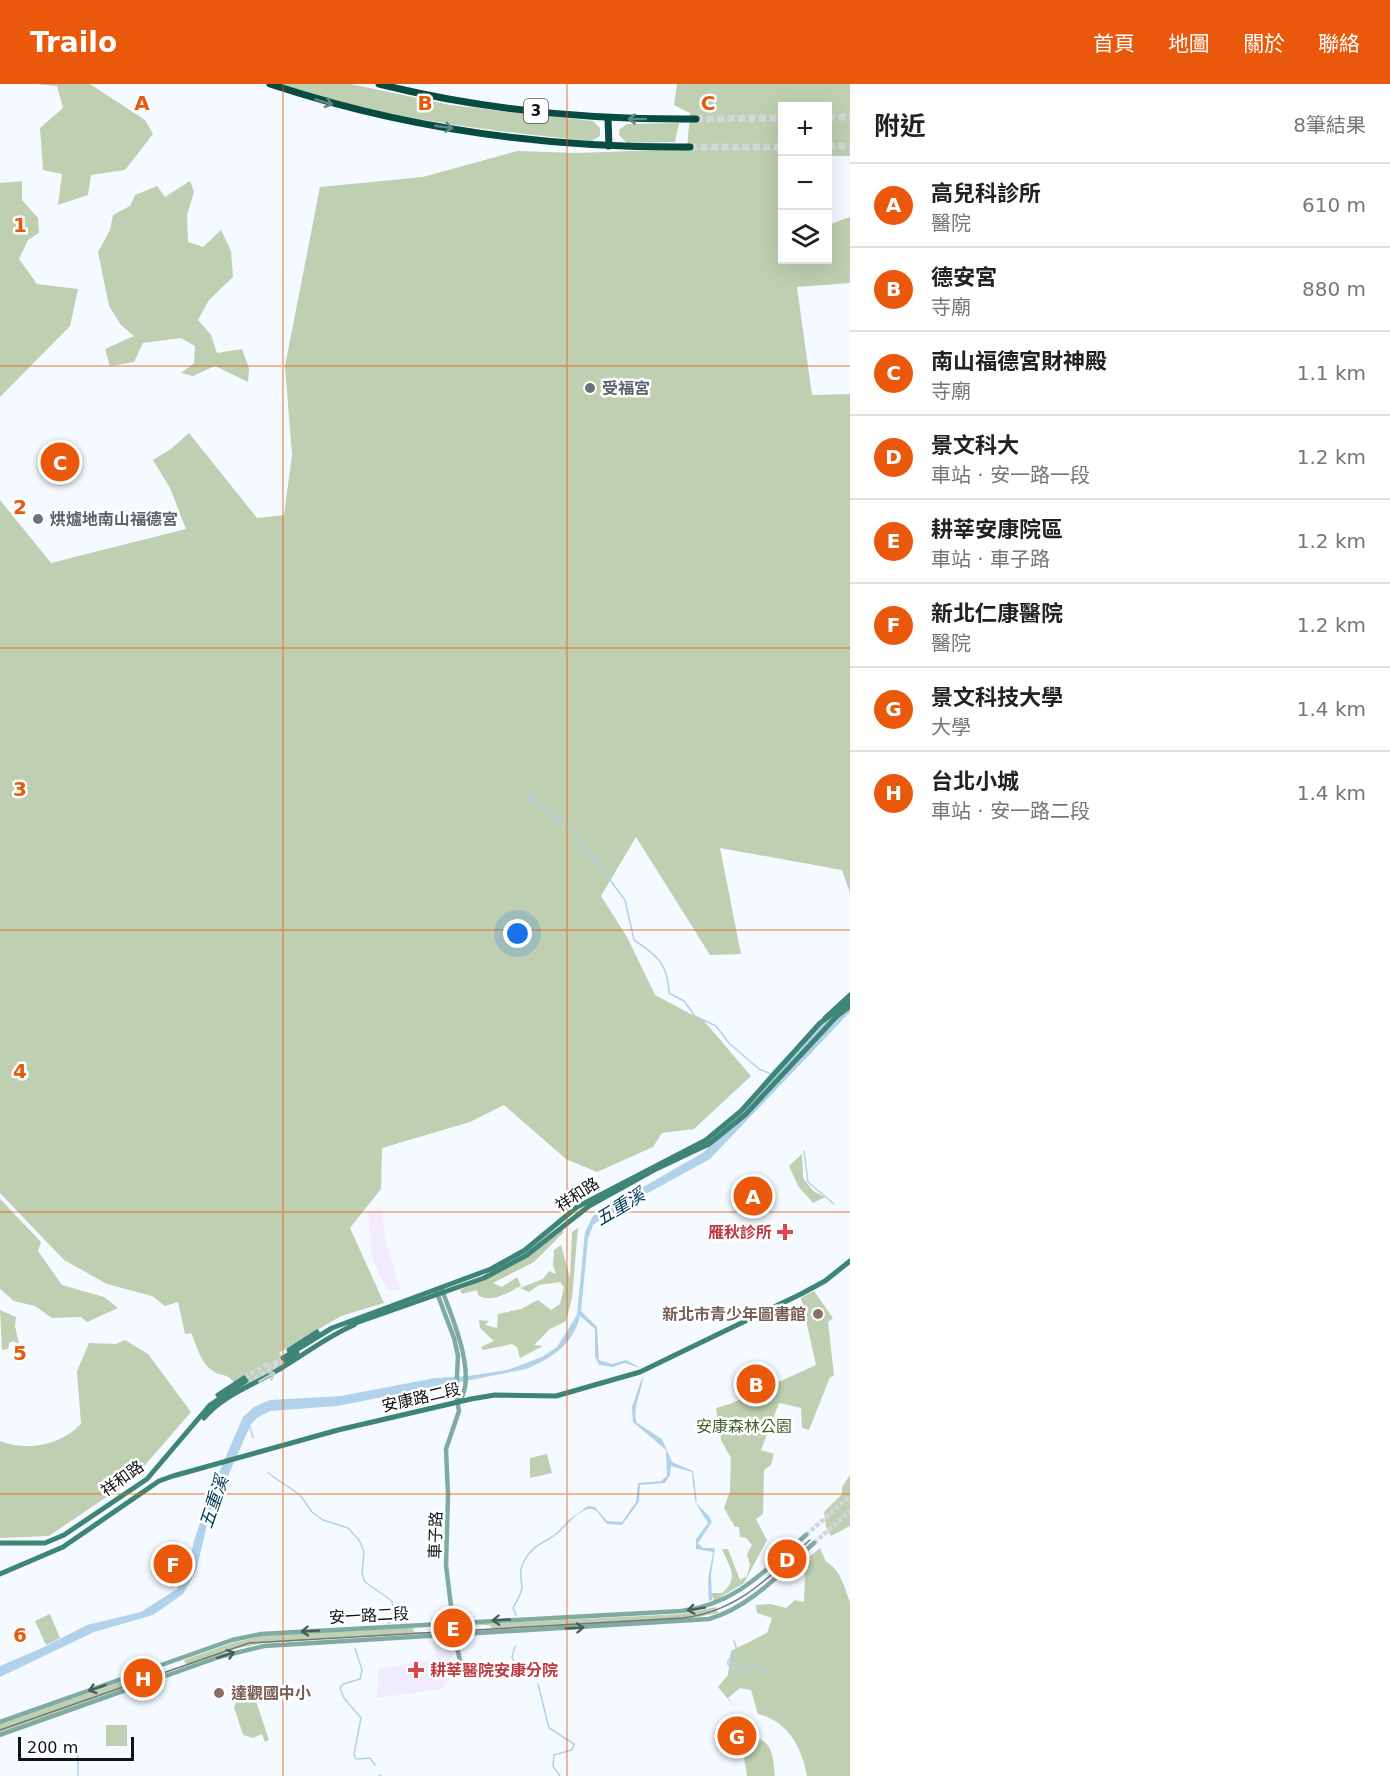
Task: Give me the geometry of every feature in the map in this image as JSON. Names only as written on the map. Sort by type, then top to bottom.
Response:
[{"type":"highway","name":"3","points":[[270,84],[330,104],[502,136],[609,146],[690,147]]},
{"type":"highway","name":"3","points":[[379,84],[471,104],[608,119],[696,119]]},
{"type":"highway","points":[[608,119],[609,146]]},
{"type":"main road","points":[[820,1023],[837,1004],[850,995]]},
{"type":"main road","name":"祥和路","points":[[777,1076],[820,1023],[850,1001]]},
{"type":"main road","name":"祥和路","points":[[439,1292],[329,1326],[283,1358],[330,1332],[439,1292],[491,1269],[525,1250],[578,1207],[698,1144],[737,1118],[836,1017],[850,1006]]},
{"type":"main road","name":"安康路二段","points":[[0,1574],[63,1547],[159,1481],[338,1430],[459,1402],[495,1395],[556,1395],[640,1372],[801,1294],[825,1281],[850,1261]]},
{"type":"main road","points":[[204,1418],[220,1402],[276,1372],[324,1339],[366,1319]]},
{"type":"main road","name":"祥和路","points":[[0,1544],[45,1543],[59,1537],[135,1487],[159,1466],[210,1405],[246,1381],[200,1410]]},
{"type":"street","name":"車子路","points":[[439,1292],[454,1319],[462,1353],[463,1396],[459,1402],[458,1415],[446,1449],[448,1495],[446,1564],[454,1634],[462,1669]]},
{"type":"street","name":"安一路二段","points":[[0,1722],[246,1637],[453,1622],[695,1610],[718,1604],[748,1585],[806,1535]]},
{"type":"street","name":"安一路二段","points":[[0,1735],[249,1648],[709,1619],[736,1608],[814,1543]]},
{"type":"shaded area","points":[[382,1209],[385,1238],[400,1289],[388,1291],[372,1258],[368,1212]]},
{"type":"shaded area","points":[[174,1539],[187,1570],[179,1584],[171,1590],[153,1550]]},
{"type":"shaded area","name":"耕莘醫院安康分院","points":[[450,1640],[455,1672],[442,1689],[377,1698],[378,1669],[437,1659],[432,1641]]},
{"type":"green space","points":[[36,84],[90,84],[145,120],[153,134],[125,170],[91,175],[88,195],[58,205],[62,174],[43,170],[40,128],[63,108],[57,86]]},
{"type":"green space","points":[[280,84],[351,84],[450,105],[593,121],[600,128],[600,136],[592,141],[434,122],[357,106]]},
{"type":"green space","points":[[677,84],[850,84],[850,156],[832,156],[832,102],[778,102],[778,264],[832,264],[832,224],[850,217],[850,283],[797,287],[812,395],[850,394],[850,893],[842,870],[720,848],[741,954],[710,955],[636,837],[601,896],[627,937],[655,995],[704,1021],[751,1076],[694,1129],[662,1133],[653,1147],[597,1172],[566,1159],[504,1105],[470,1122],[382,1148],[381,1189],[350,1228],[384,1303],[341,1316],[279,1353],[287,1362],[249,1385],[243,1377],[234,1382],[205,1364],[191,1333],[185,1334],[178,1302],[165,1306],[152,1296],[107,1284],[64,1260],[0,1193],[0,500],[51,563],[186,529],[170,488],[153,460],[171,449],[189,433],[257,518],[284,515],[292,455],[285,366],[320,187],[423,177],[517,151],[578,153],[687,149],[690,113],[674,105]]},
{"type":"green space","points":[[679,123],[675,142],[627,143],[619,135],[619,130],[627,124]]},
{"type":"green space","points":[[22,181],[22,200],[38,218],[39,233],[28,240],[19,259],[37,284],[78,289],[70,326],[0,397],[0,183]]},
{"type":"green space","points":[[190,181],[194,192],[187,215],[188,242],[203,247],[221,230],[231,251],[233,277],[209,300],[198,320],[211,335],[217,353],[242,349],[249,368],[248,382],[215,366],[193,376],[181,373],[194,363],[195,346],[181,338],[143,343],[134,362],[110,366],[105,349],[134,336],[121,325],[109,306],[98,252],[110,230],[113,215],[130,206],[135,195],[157,186],[165,197]]},
{"type":"green space","points":[[802,1154],[803,1178],[813,1191],[825,1197],[813,1203],[798,1186],[789,1166]]},
{"type":"green space","points":[[0,1199],[41,1242],[38,1251],[62,1285],[104,1297],[118,1308],[87,1322],[81,1317],[52,1318],[35,1306],[14,1301],[0,1289]]},
{"type":"green space","points":[[578,1228],[572,1298],[566,1321],[550,1329],[534,1345],[543,1346],[520,1358],[517,1347],[512,1344],[483,1350],[481,1347],[494,1341],[480,1328],[479,1320],[489,1321],[485,1325],[497,1328],[498,1314],[521,1309],[538,1300],[551,1310],[560,1304],[564,1288],[560,1282],[539,1285],[529,1292],[520,1288],[543,1279],[549,1271],[556,1274],[553,1265],[554,1250],[561,1245],[570,1278],[572,1232]]},
{"type":"green space","points":[[562,1230],[564,1232],[534,1262],[493,1283],[502,1287],[517,1277],[521,1286],[494,1298],[478,1295],[477,1290],[462,1294],[460,1290],[521,1261]]},
{"type":"green space","name":"安康森林公園","points":[[814,1291],[833,1318],[828,1322],[834,1376],[830,1377],[809,1430],[802,1428],[801,1408],[779,1403],[761,1450],[774,1454],[771,1465],[764,1470],[763,1514],[756,1519],[767,1540],[744,1583],[714,1601],[711,1593],[722,1593],[731,1582],[732,1577],[722,1549],[728,1549],[740,1580],[747,1576],[750,1565],[747,1554],[752,1545],[746,1538],[740,1537],[739,1527],[735,1527],[724,1508],[730,1491],[731,1458],[721,1440],[716,1408],[730,1404],[816,1365],[801,1298]]},
{"type":"green space","points":[[0,1310],[16,1317],[15,1326],[19,1344],[13,1341],[9,1343],[8,1349],[2,1350]]},
{"type":"green space","points":[[125,1340],[148,1354],[191,1412],[133,1479],[49,1536],[0,1538],[0,1441],[32,1446],[54,1442],[73,1431],[81,1424],[77,1371],[89,1343],[116,1344]]},
{"type":"green space","points":[[547,1454],[552,1473],[530,1478],[530,1458]]},
{"type":"green space","points":[[850,1475],[850,1526],[831,1536],[826,1527],[824,1512],[842,1494],[842,1487]]},
{"type":"green space","points":[[820,1548],[826,1562],[838,1574],[850,1602],[850,1776],[807,1776],[801,1755],[792,1737],[778,1723],[758,1714],[751,1690],[740,1688],[728,1698],[737,1710],[718,1687],[728,1675],[731,1651],[767,1633],[772,1618],[757,1613],[756,1605],[771,1604],[786,1608],[795,1600],[804,1602],[805,1574],[800,1565]]},
{"type":"green space","points":[[716,1607],[718,1613],[682,1620],[505,1629],[491,1628],[490,1625],[464,1625],[681,1614]]},
{"type":"green space","points":[[50,1614],[60,1638],[46,1645],[35,1621]]},
{"type":"green space","points":[[413,1628],[414,1632],[441,1632],[263,1643],[234,1649],[187,1666],[184,1660],[232,1643],[262,1636]]},
{"type":"green space","points":[[129,1679],[131,1684],[122,1690],[0,1733],[0,1724]]},
{"type":"green space","points":[[252,1689],[269,1740],[265,1742],[262,1734],[253,1738],[243,1735],[234,1707],[238,1698],[250,1696],[248,1690]]},
{"type":"green space","points":[[106,1725],[127,1725],[127,1746],[106,1746]]},
{"type":"green space","points":[[755,1738],[769,1747],[775,1776],[747,1776],[742,1744]]},
{"type":"water","name":"五重溪","points":[[850,999],[850,1012],[710,1159],[593,1225],[588,1239],[581,1311],[597,1327],[599,1360],[612,1364],[626,1360],[641,1368],[624,1363],[613,1367],[599,1365],[595,1357],[595,1329],[580,1316],[567,1343],[553,1355],[526,1369],[337,1406],[270,1411],[251,1424],[228,1476],[221,1486],[209,1517],[196,1571],[183,1594],[153,1615],[94,1632],[0,1677],[0,1666],[87,1625],[141,1612],[177,1589],[188,1569],[194,1541],[211,1491],[243,1417],[254,1407],[270,1400],[341,1396],[435,1378],[507,1370],[542,1357],[557,1347],[577,1315],[585,1232],[593,1216],[704,1152],[775,1068],[807,1035]]},
{"type":"water","points":[[643,1375],[635,1412],[637,1423],[662,1439],[672,1462],[693,1471],[695,1485],[693,1485],[692,1472],[671,1466],[670,1475],[665,1483],[640,1485],[639,1502],[622,1525],[607,1524],[597,1511],[587,1509],[563,1529],[566,1522],[588,1506],[595,1507],[607,1521],[622,1522],[636,1502],[638,1483],[661,1481],[667,1476],[666,1450],[633,1422],[632,1407]]},
{"type":"water","points":[[695,1502],[712,1522],[698,1543],[703,1548],[715,1548],[711,1574],[712,1600],[709,1601],[708,1580],[713,1552],[696,1549],[696,1539],[708,1523]]},
{"type":"waterway","points":[[528,793],[536,806],[566,822],[625,900],[634,940],[655,956],[664,967],[669,993],[684,1001],[695,1016],[716,1026],[729,1043],[759,1069],[771,1074]]},
{"type":"waterway","points":[[804,1151],[808,1182],[834,1204]]},
{"type":"waterway","points":[[250,1427],[253,1438]]},
{"type":"waterway","points":[[268,1473],[300,1495],[312,1512],[323,1520],[348,1528],[359,1540],[364,1552],[362,1574],[365,1582],[392,1601],[394,1617],[388,1624]]},
{"type":"waterway","points":[[694,1485],[696,1501]]},
{"type":"waterway","points":[[516,1615],[513,1608],[522,1589],[523,1563],[533,1549],[554,1536],[564,1526]]},
{"type":"waterway","points":[[734,1641],[737,1650],[728,1661],[728,1665],[735,1663],[742,1671],[748,1672],[753,1664],[759,1664],[767,1674]]},
{"type":"waterway","points":[[515,1646],[512,1657],[517,1668]]},
{"type":"waterway","points":[[355,1648],[362,1670],[360,1679],[343,1684],[340,1688],[344,1698],[361,1718],[354,1754],[356,1759],[370,1758],[375,1765]]},
{"type":"waterway","points":[[538,1684],[549,1728],[574,1744],[572,1750],[554,1755],[553,1766],[560,1776]]},
{"type":"waterway","points":[[78,1747],[78,1776]]},
{"type":"tunnel","points":[[832,117],[850,117]]},
{"type":"tunnel","points":[[696,119],[778,118]]},
{"type":"tunnel","points":[[832,146],[850,146]]},
{"type":"tunnel","points":[[690,147],[778,147]]},
{"type":"tunnel","points":[[267,1368],[283,1358]]},
{"type":"tunnel","points":[[248,1383],[286,1361]]},
{"type":"tunnel","points":[[244,1378],[269,1363]]},
{"type":"tunnel","points":[[806,1535],[850,1496]]},
{"type":"tunnel","points":[[814,1543],[850,1511]]},
{"type":"tram line","points":[[0,1730],[249,1643],[682,1618],[702,1614],[737,1600],[752,1590],[810,1540]]},
{"type":"place","name":"受福宮","points":[[590,388]]},
{"type":"place","name":"南山福德宮財神殿","points":[[60,462]]},
{"type":"place","name":"烘爐地南山福德宮","points":[[38,519]]},
{"type":"place","name":"高兒科診所","points":[[753,1196]]},
{"type":"place","name":"雁秋診所","points":[[785,1232]]},
{"type":"place","name":"新北市青少年圖書館","points":[[818,1314]]},
{"type":"place","name":"德安宮","points":[[756,1384]]},
{"type":"place","name":"景文科大","points":[[787,1559]]},
{"type":"place","name":"新北仁康醫院","points":[[173,1564]]},
{"type":"place","name":"耕莘安康院區","points":[[453,1628]]},
{"type":"place","name":"耕莘醫院安康分院","points":[[416,1670]]},
{"type":"place","name":"台北小城","points":[[143,1678]]},
{"type":"place","name":"達觀國中小","points":[[219,1693]]},
{"type":"place","name":"景文科技大學","points":[[737,1736]]}]
